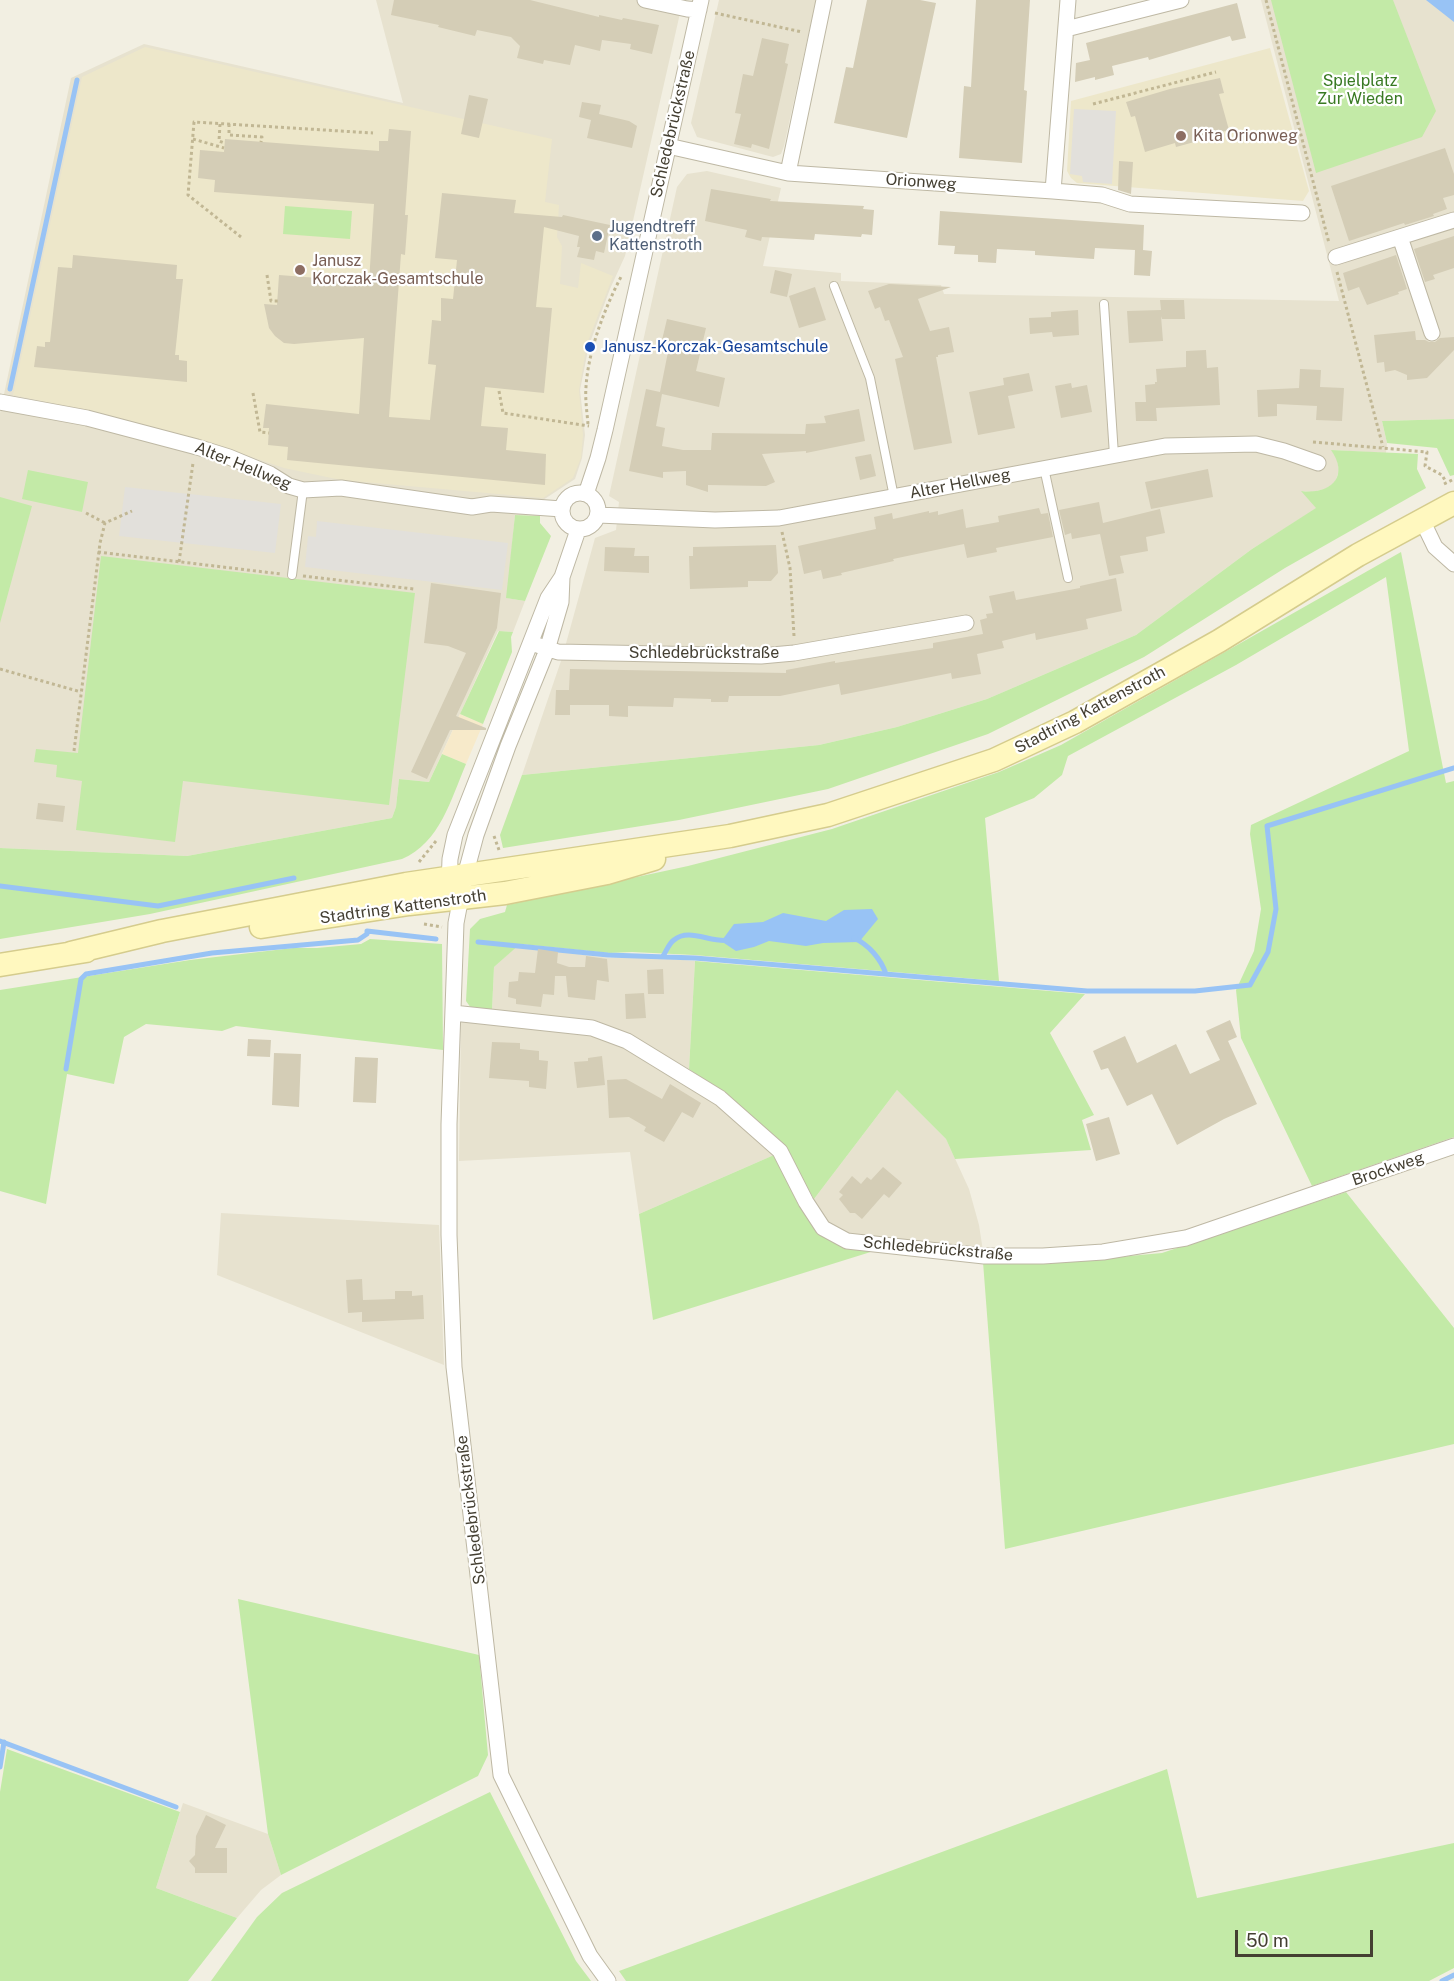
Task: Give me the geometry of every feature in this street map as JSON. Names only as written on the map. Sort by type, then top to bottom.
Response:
[{"type":"main road","name":"Stadtring Kattenstroth","points":[[0,965],[71,953],[162,932],[406,884],[456,887],[730,836],[828,815],[994,760],[1086,716],[1219,641],[1358,555],[1422,520],[1450,493]]},
{"type":"street","points":[[645,0],[687,9],[700,5]]},
{"type":"street","points":[[788,173],[824,0]]},
{"type":"street","points":[[1053,191],[1068,0]]},
{"type":"street","points":[[1066,29],[1182,0]]},
{"type":"street","name":"Schledebrückstraße","points":[[586,494],[598,458],[700,5]]},
{"type":"street","name":"Orionweg","points":[[668,146],[788,173],[1102,195],[1130,204],[1302,213]]},
{"type":"street","points":[[1334,258],[1454,220]]},
{"type":"street","points":[[1400,237],[1432,333]]},
{"type":"street","name":"Alter Hellweg","points":[[0,402],[87,418],[197,447],[229,457],[270,474],[289,486],[303,490],[341,488],[472,507],[491,504],[562,509]]},
{"type":"street","name":"Alter Hellweg","points":[[598,515],[715,520],[779,518],[1165,446],[1211,443],[1256,444],[1318,463]]},
{"type":"street","points":[[575,493],[586,494],[595,500],[598,515],[588,527],[578,530],[564,520],[563,503],[575,493]]},
{"type":"street","points":[[1422,520],[1435,547],[1454,564]]},
{"type":"street","name":"Schledebrückstraße","points":[[578,530],[562,577],[548,598],[455,836],[456,923],[449,1235],[454,1367],[501,1775],[590,1956],[608,1981]]},
{"type":"street","name":"Schledebrückstraße","points":[[456,887],[508,746],[547,650],[561,602],[562,577]]},
{"type":"street","name":"Schledebrückstraße","points":[[531,644],[558,652],[761,656],[795,653],[966,623]]},
{"type":"street","name":"Schledebrückstraße","points":[[453,1013],[592,1028],[627,1041],[720,1098],[780,1151],[806,1202],[823,1228],[848,1241],[984,1256],[1043,1256],[1103,1252],[1186,1238],[1321,1193]]},
{"type":"street","name":"Brockweg","points":[[1321,1193],[1454,1146]]},
{"type":"lane","points":[[834,286],[870,378],[894,497]]},
{"type":"lane","points":[[1104,304],[1114,455]]},
{"type":"lane","points":[[1044,468],[1068,578]]},
{"type":"lane","points":[[292,575],[303,490]]},
{"type":"path","points":[[1266,0],[1383,447]]},
{"type":"path","points":[[700,5],[817,35]]},
{"type":"path","points":[[1093,104],[1216,72]]},
{"type":"path","points":[[241,237],[188,195],[194,122],[373,133]]},
{"type":"path","points":[[220,124],[219,141],[225,143]]},
{"type":"path","points":[[229,124],[229,135],[262,137],[261,142]]},
{"type":"path","points":[[193,139],[224,148]]},
{"type":"path","points":[[267,275],[271,301],[278,301]]},
{"type":"path","points":[[498,392],[503,414],[588,426]]},
{"type":"path","points":[[254,393],[260,432],[269,433]]},
{"type":"path","points":[[1284,451],[1298,441],[1427,452],[1425,466],[1442,475],[1450,493]]},
{"type":"path","points":[[179,562],[191,470],[197,447]]},
{"type":"path","points":[[1450,493],[1454,479]]},
{"type":"path","points":[[1436,488],[1450,493]]},
{"type":"path","points":[[105,523],[132,511]]},
{"type":"path","points":[[86,513],[105,523]]},
{"type":"path","points":[[779,518],[790,568],[795,653]]},
{"type":"path","points":[[74,751],[98,552],[105,523]]},
{"type":"path","points":[[98,552],[414,589]]},
{"type":"path","points":[[0,669],[81,692]]},
{"type":"path","points":[[494,835],[500,854]]},
{"type":"path","points":[[418,863],[438,836]]},
{"type":"shaded area","points":[[376,0],[683,0],[625,256],[589,345],[580,390],[585,435],[582,458],[575,479],[540,502],[540,516],[515,515],[507,598],[525,601],[513,632],[498,631],[429,782],[399,779],[396,807],[392,818],[187,856],[0,848],[0,413],[71,78],[144,44],[403,103]]},
{"type":"shaded area","points":[[719,0],[816,0],[784,146],[781,154],[773,157],[697,137],[691,123]]},
{"type":"shaded area","points":[[1261,0],[1454,0],[1454,419],[1382,421],[1387,443],[1386,453],[1332,450],[1337,459],[1339,471],[1335,482],[1326,489],[1312,492],[1302,491],[1317,508],[1252,549],[1136,635],[987,699],[897,727],[819,745],[522,775],[562,658],[595,538],[616,530],[619,502],[609,496],[677,187],[687,174],[707,171],[781,188],[763,266],[841,273],[841,281],[941,285],[944,294],[1339,301]]},
{"type":"shaded area","name":"Janusz Korczak-Gesamtschule","points":[[145,47],[552,139],[545,202],[559,205],[557,237],[562,246],[560,284],[578,288],[581,263],[613,276],[587,344],[579,390],[583,435],[581,458],[573,478],[543,498],[341,480],[284,468],[199,439],[13,395],[82,77]]},
{"type":"shaded area","name":"Kita Orionweg","points":[[1270,48],[1309,191],[1303,201],[1077,183],[1071,178],[1067,171],[1071,101]]},
{"type":"shaded area","points":[[1074,109],[1116,111],[1112,184],[1083,182],[1082,176],[1070,174]]},
{"type":"shaded area","points":[[125,487],[281,504],[275,553],[119,536]]},
{"type":"shaded area","points":[[317,521],[508,543],[502,590],[305,567],[308,536],[316,537]]},
{"type":"shaded area","points":[[460,714],[483,724],[466,764],[442,754]]},
{"type":"shaded area","points":[[517,946],[609,958],[640,956],[695,961],[689,1069],[630,1035],[492,1010],[494,967]]},
{"type":"shaded area","points":[[461,1022],[591,1034],[625,1047],[689,1085],[719,1107],[774,1155],[639,1214],[630,1152],[459,1161]]},
{"type":"shaded area","points":[[897,1090],[946,1139],[969,1189],[979,1225],[983,1251],[849,1235],[829,1224],[814,1199]]},
{"type":"shaded area","points":[[221,1213],[439,1225],[444,1365],[217,1275]]},
{"type":"shaded area","points":[[183,1803],[268,1834],[281,1875],[261,1890],[237,1918],[156,1888]]},
{"type":"green space","name":"Spielplatz Zur Wieden","points":[[1271,0],[1393,0],[1436,111],[1422,137],[1316,173]]},
{"type":"green space","points":[[285,206],[352,211],[350,239],[283,234]]},
{"type":"green space","points":[[1454,419],[1454,475],[1450,476],[1437,448],[1387,443],[1382,421]]},
{"type":"green space","points":[[1331,450],[1418,454],[1417,469],[1426,488],[1285,568],[1144,657],[988,734],[828,789],[679,820],[503,848],[500,835],[522,775],[819,745],[897,727],[987,699],[1136,635],[1252,549],[1316,508],[1301,491],[1321,490],[1334,482],[1338,476],[1338,468]]},
{"type":"green space","points":[[28,470],[88,482],[82,512],[22,499]]},
{"type":"green space","points":[[0,497],[32,506],[0,623]]},
{"type":"green space","points":[[515,515],[540,516],[540,523],[551,536],[525,601],[506,598]]},
{"type":"green space","points":[[1401,552],[1446,783],[1454,781],[1454,1137],[1312,1186],[1241,1038],[1236,990],[1254,951],[1261,909],[1250,834],[1251,825],[1409,751],[1386,577],[1236,665],[1068,756],[1062,775],[1034,798],[985,818],[999,981],[694,955],[609,953],[520,944],[494,967],[492,1010],[471,1008],[466,1001],[470,929],[480,919],[505,912],[507,905],[688,866],[832,829],[999,772],[1061,745]]},
{"type":"green space","points":[[101,556],[415,593],[389,805],[183,781],[175,842],[76,830],[82,781],[56,777],[57,765],[34,762],[36,749],[78,753]]},
{"type":"green space","points":[[499,631],[513,632],[512,652],[483,724],[460,714]]},
{"type":"green space","points":[[442,754],[466,764],[443,819],[435,831],[415,852],[402,859],[150,914],[0,939],[0,848],[187,856],[392,818],[396,807],[399,779],[429,782]]},
{"type":"green space","points":[[370,939],[442,944],[443,1050],[236,1026],[222,1031],[146,1024],[124,1037],[114,1084],[67,1074],[46,1204],[0,1191],[0,990],[190,960],[293,948],[361,944]]},
{"type":"green space","points":[[695,961],[1085,994],[1050,1033],[1094,1115],[1082,1120],[1091,1150],[955,1159],[946,1139],[897,1090],[814,1199],[783,1146],[724,1094],[689,1069]]},
{"type":"green space","points":[[774,1155],[821,1234],[877,1250],[653,1320],[639,1214]]},
{"type":"green space","points":[[1346,1192],[1454,1328],[1454,1444],[1005,1549],[983,1262],[1043,1264],[1162,1253]]},
{"type":"green space","points":[[238,1599],[479,1655],[488,1755],[478,1776],[281,1875],[268,1834]]},
{"type":"green space","points":[[7,1749],[180,1812],[156,1888],[237,1918],[188,1981],[0,1981],[0,1792]]},
{"type":"green space","points":[[1167,1769],[1197,1898],[1454,1843],[1454,1968],[1429,1981],[626,1981],[619,1971]]},
{"type":"green space","points":[[490,1792],[576,1961],[591,1981],[211,1981],[257,1917],[282,1893]]},
{"type":"water","points":[[1426,0],[1454,0],[1454,22]]},
{"type":"water","points":[[872,909],[878,919],[859,942],[806,946],[769,941],[736,951],[724,943],[723,939],[734,924],[763,922],[783,913],[826,921],[844,910]]},
{"type":"building","points":[[394,0],[530,0],[599,17],[599,15],[622,20],[623,18],[659,25],[652,54],[630,49],[631,44],[602,40],[600,51],[575,45],[570,65],[544,60],[543,64],[517,58],[520,46],[511,37],[477,30],[475,36],[438,27],[439,25],[391,15]]},
{"type":"building","points":[[867,0],[920,0],[936,3],[907,138],[834,123],[846,67],[853,68]]},
{"type":"building","points":[[976,0],[1030,0],[1022,163],[959,158],[964,86],[971,87]]},
{"type":"building","points":[[1237,3],[1246,38],[1232,41],[1230,36],[1149,60],[1148,57],[1112,66],[1114,75],[1075,82],[1076,63],[1090,60],[1086,43]]},
{"type":"building","points":[[762,38],[789,44],[785,63],[788,64],[769,149],[752,144],[751,148],[734,144],[741,114],[735,113],[743,74],[753,76]]},
{"type":"building","points":[[1220,78],[1224,93],[1219,94],[1229,130],[1197,138],[1198,141],[1176,147],[1175,143],[1145,152],[1135,116],[1131,117],[1126,102]]},
{"type":"building","points":[[469,95],[488,99],[479,138],[461,134]]},
{"type":"building","points":[[582,102],[601,105],[599,114],[629,121],[637,126],[632,148],[587,138],[591,120],[579,117]]},
{"type":"building","points":[[389,129],[411,131],[405,215],[408,215],[405,255],[401,254],[389,417],[430,420],[436,365],[428,364],[432,320],[441,321],[441,298],[453,299],[457,260],[435,258],[442,193],[516,200],[514,213],[562,217],[563,215],[610,225],[604,253],[596,251],[594,260],[577,257],[580,247],[577,247],[579,236],[544,227],[536,307],[552,308],[544,393],[485,387],[481,426],[508,428],[506,450],[546,454],[545,485],[287,460],[288,447],[268,445],[269,428],[263,428],[266,404],[359,414],[364,338],[284,343],[269,328],[264,304],[277,305],[279,275],[369,282],[374,204],[214,192],[215,180],[198,178],[200,150],[224,152],[225,139],[379,151],[379,141],[388,141]]},
{"type":"building","points":[[1445,148],[1454,174],[1454,195],[1443,198],[1447,209],[1433,214],[1434,216],[1349,241],[1331,186]]},
{"type":"building","points":[[1119,161],[1133,162],[1131,194],[1118,190]]},
{"type":"building","points":[[711,189],[771,199],[770,201],[864,206],[863,209],[874,210],[872,235],[862,234],[861,237],[815,234],[814,240],[762,237],[761,241],[745,237],[747,230],[705,221]]},
{"type":"building","points":[[940,211],[1144,225],[1143,250],[1152,251],[1150,276],[1134,275],[1135,250],[1095,248],[1094,259],[1035,255],[1035,251],[997,249],[996,263],[978,262],[978,255],[954,254],[955,246],[938,245]]},
{"type":"building","points":[[1454,236],[1454,268],[1433,275],[1435,279],[1425,282],[1414,249]]},
{"type":"building","points":[[73,255],[177,265],[176,279],[183,279],[175,355],[179,355],[179,360],[187,361],[187,382],[34,367],[37,346],[45,347],[45,342],[50,342],[58,267],[72,268]]},
{"type":"building","points":[[1396,255],[1407,289],[1367,305],[1359,287],[1348,291],[1343,273]]},
{"type":"building","points":[[775,270],[792,274],[787,297],[770,293]]},
{"type":"building","points":[[889,284],[951,287],[918,299],[930,331],[949,327],[954,352],[936,357],[952,443],[914,450],[895,359],[903,357],[889,320],[885,321],[880,307],[875,309],[868,291]]},
{"type":"building","points":[[815,287],[826,320],[799,328],[789,296]]},
{"type":"building","points":[[1160,300],[1184,300],[1185,319],[1162,319],[1161,316],[1163,341],[1129,343],[1127,311],[1161,310]]},
{"type":"building","points":[[1078,310],[1079,335],[1053,337],[1052,332],[1030,334],[1029,318],[1051,317],[1051,312]]},
{"type":"building","points":[[667,319],[706,328],[696,371],[725,378],[719,407],[662,394],[656,426],[665,428],[662,446],[683,450],[711,450],[712,433],[805,434],[806,424],[826,423],[824,416],[859,409],[865,441],[806,453],[806,451],[762,454],[775,482],[766,486],[708,485],[708,492],[686,485],[686,471],[663,472],[663,478],[629,471],[646,389],[660,392],[670,342],[662,340]]},
{"type":"building","points":[[1415,331],[1416,340],[1429,342],[1454,337],[1454,350],[1427,378],[1407,380],[1407,375],[1395,370],[1385,372],[1384,362],[1377,363],[1374,335]]},
{"type":"building","points":[[1206,350],[1207,368],[1218,367],[1220,405],[1156,408],[1157,421],[1136,421],[1135,402],[1146,402],[1145,385],[1157,382],[1156,369],[1186,367],[1186,351]]},
{"type":"building","points":[[1300,369],[1321,370],[1320,387],[1344,388],[1342,421],[1316,420],[1317,406],[1277,404],[1277,416],[1258,417],[1257,390],[1299,388]]},
{"type":"building","points":[[1029,373],[1033,391],[1008,396],[1015,428],[978,435],[969,392],[1004,385],[1003,378]]},
{"type":"building","points":[[1071,383],[1072,388],[1087,385],[1092,412],[1061,418],[1055,386]]},
{"type":"building","points":[[871,454],[876,476],[860,480],[855,457]]},
{"type":"building","points":[[1208,469],[1213,497],[1151,509],[1145,482]]},
{"type":"building","points":[[1099,502],[1103,523],[1160,509],[1165,533],[1146,537],[1148,551],[1120,556],[1124,573],[1109,576],[1100,534],[1072,539],[1071,533],[1065,535],[1059,510]]},
{"type":"building","points":[[1039,508],[1041,514],[1048,513],[1053,537],[996,548],[997,552],[967,558],[964,544],[893,559],[894,561],[823,579],[821,570],[804,574],[798,546],[876,529],[874,517],[892,513],[893,519],[929,511],[929,513],[938,511],[938,515],[963,509],[966,528],[999,522],[998,516]]},
{"type":"building","points":[[776,545],[778,573],[771,581],[748,581],[748,587],[690,589],[689,556],[693,556],[693,547]]},
{"type":"building","points":[[605,547],[635,548],[634,556],[649,556],[649,573],[604,571]]},
{"type":"building","points":[[1116,578],[1122,611],[1086,619],[1088,629],[1036,640],[1035,633],[1002,641],[1004,648],[977,654],[981,674],[952,679],[951,673],[841,695],[839,684],[780,696],[729,696],[728,702],[674,698],[673,707],[628,706],[628,717],[609,716],[609,705],[570,705],[570,715],[555,715],[556,690],[569,690],[570,669],[786,673],[786,670],[835,661],[835,663],[933,648],[933,643],[983,634],[980,620],[987,618],[986,614],[993,613],[989,596],[1014,591],[1016,600],[1080,588],[1080,586]]},
{"type":"building","points":[[431,583],[501,593],[497,628],[456,716],[486,728],[486,730],[450,730],[427,779],[411,772],[466,653],[448,646],[424,643]]},
{"type":"building","points":[[38,803],[65,806],[63,822],[36,819]]},
{"type":"building","points":[[538,949],[558,952],[557,963],[569,967],[585,967],[586,956],[607,959],[609,982],[597,980],[595,1000],[568,997],[566,976],[555,976],[554,995],[543,994],[541,1007],[516,1004],[516,999],[508,997],[509,982],[518,981],[519,972],[535,973]]},
{"type":"building","points":[[663,969],[664,994],[648,994],[647,970]]},
{"type":"building","points":[[644,993],[646,1018],[626,1019],[625,994]]},
{"type":"building","points":[[1230,1020],[1237,1037],[1228,1041],[1257,1104],[1177,1145],[1152,1094],[1127,1106],[1108,1068],[1101,1070],[1093,1051],[1125,1036],[1137,1063],[1176,1044],[1190,1074],[1220,1060],[1206,1031]]},
{"type":"building","points":[[248,1039],[271,1040],[270,1057],[247,1056]]},
{"type":"building","points":[[492,1042],[520,1043],[520,1049],[539,1051],[539,1060],[548,1061],[546,1089],[529,1087],[529,1081],[489,1078]]},
{"type":"building","points":[[274,1053],[301,1054],[299,1107],[272,1105]]},
{"type":"building","points":[[602,1056],[605,1085],[577,1088],[574,1062],[588,1061],[588,1058]]},
{"type":"building","points":[[355,1057],[378,1058],[376,1103],[353,1102]]},
{"type":"building","points":[[626,1079],[662,1099],[670,1084],[701,1103],[693,1118],[682,1112],[664,1142],[644,1131],[646,1127],[629,1117],[609,1118],[607,1080]]},
{"type":"building","points":[[1109,1117],[1120,1154],[1096,1161],[1086,1124]]},
{"type":"building","points":[[883,1167],[902,1183],[889,1198],[884,1194],[862,1219],[855,1213],[850,1213],[839,1199],[843,1195],[839,1192],[852,1176],[861,1184],[867,1177],[871,1180]]},
{"type":"building","points":[[362,1279],[363,1300],[395,1299],[395,1291],[412,1291],[412,1296],[423,1295],[424,1319],[362,1322],[362,1312],[348,1313],[346,1280]]},
{"type":"building","points":[[206,1815],[226,1825],[215,1848],[227,1848],[227,1873],[195,1873],[195,1868],[189,1861],[195,1855],[196,1836]]},
{"type":"waterway","points":[[10,389],[77,80]]},
{"type":"waterway","points":[[478,942],[608,955],[695,958],[1087,991],[1195,991],[1250,985],[1268,952],[1276,909],[1267,826],[1454,768]]},
{"type":"waterway","points":[[0,886],[158,906],[294,878]]},
{"type":"waterway","points":[[66,1069],[81,979],[86,974],[212,953],[358,940],[367,934],[367,931],[436,939]]},
{"type":"waterway","points":[[663,956],[671,943],[680,936],[694,935],[723,941],[730,940]]},
{"type":"waterway","points":[[854,938],[874,953],[886,974]]},
{"type":"waterway","points":[[0,1741],[176,1807]]},
{"type":"waterway","points":[[0,1767],[4,1742]]},
{"type":"waterway","points":[[1442,1981],[1454,1975]]},
{"type":"place","name":"Kita Orionweg","points":[[1181,136]]},
{"type":"place","name":"Jugendtreff Kattenstroth","points":[[597,236]]},
{"type":"place","name":"Janusz Korczak-Gesamtschule","points":[[300,270]]},
{"type":"place","name":"Janusz-Korczak-Gesamtschule","points":[[590,347]]}]
